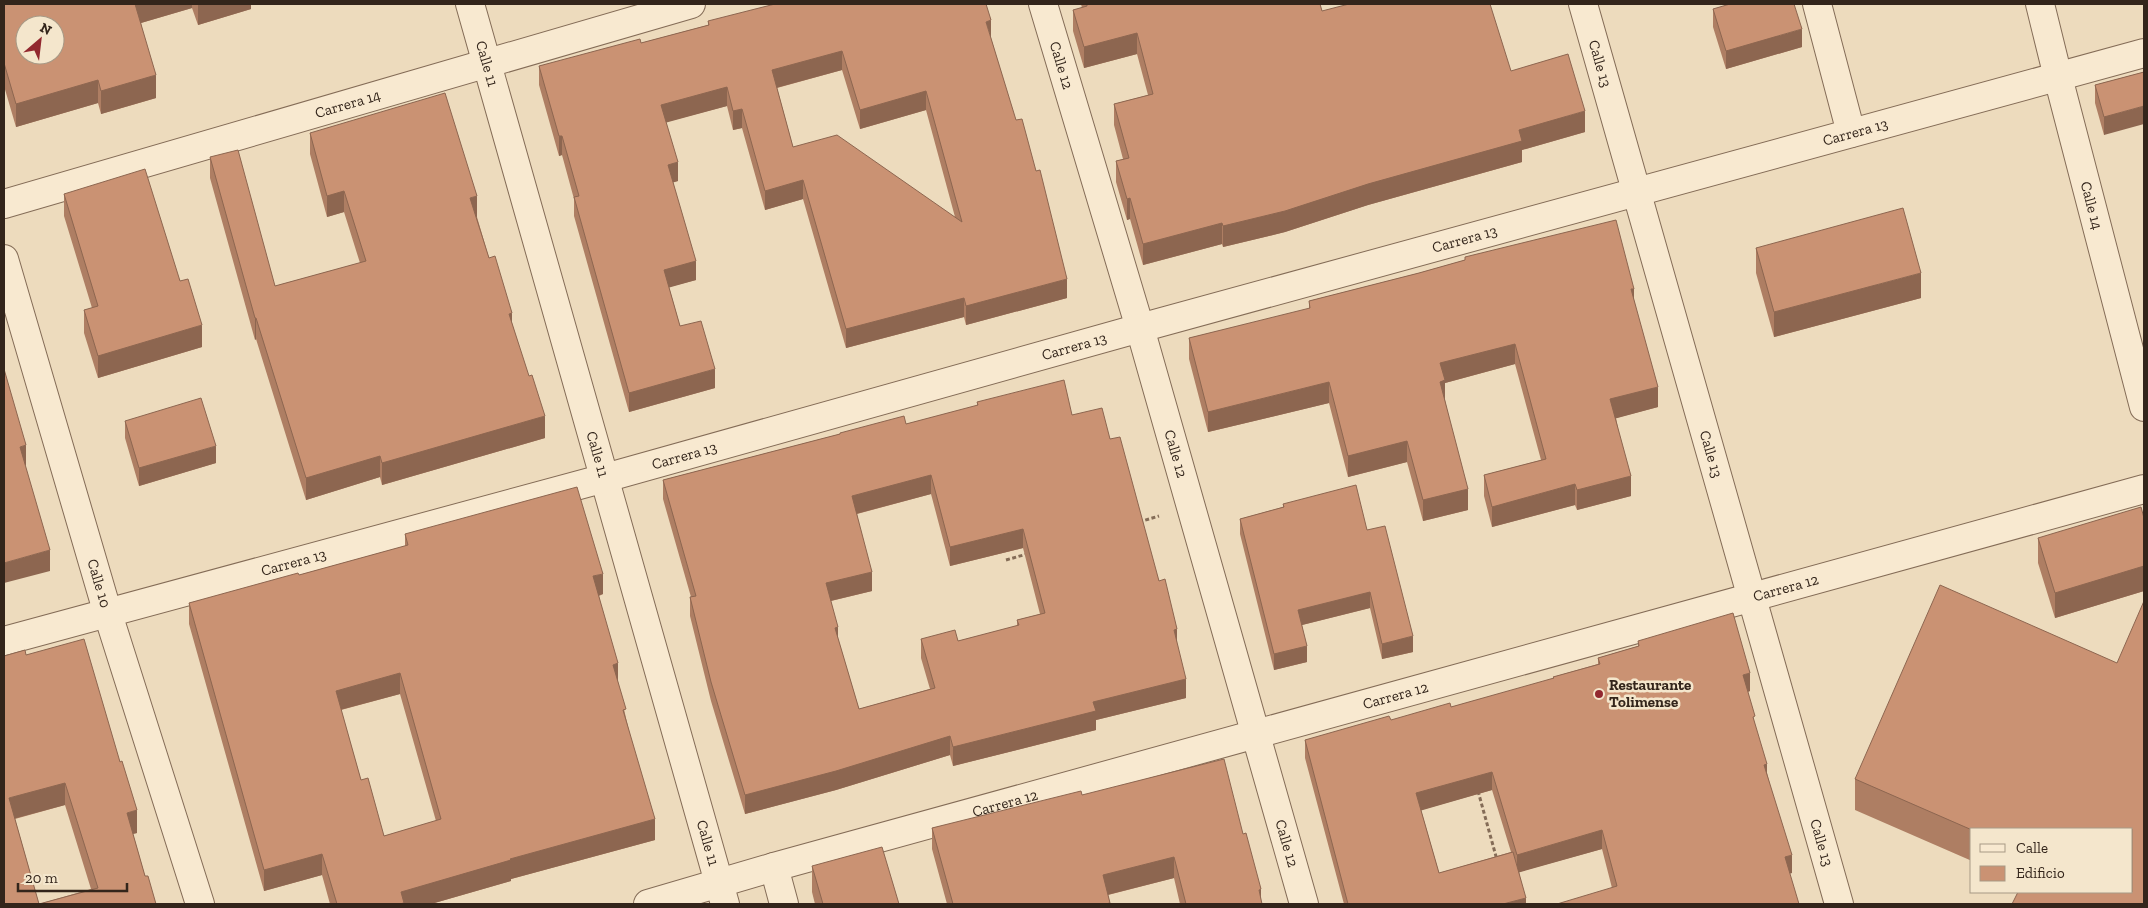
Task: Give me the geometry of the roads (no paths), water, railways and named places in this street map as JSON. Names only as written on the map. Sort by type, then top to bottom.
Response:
[{"type":"street","name":"Calle 11","points":[[470,4],[723,894]]},
{"type":"street","name":"Carrera 14","points":[[4,204],[691,4]]},
{"type":"street","name":"Calle 12","points":[[1043,4],[1140,328],[1304,904]]},
{"type":"street","name":"Calle 13","points":[[1583,4],[1839,904]]},
{"type":"street","points":[[1817,4],[1851,133]]},
{"type":"street","name":"Calle 14","points":[[2040,4],[2144,407]]},
{"type":"street","name":"Carrera 13","points":[[4,641],[605,478],[1140,328],[2144,53]]},
{"type":"street","name":"Calle 10","points":[[4,259],[108,614],[200,904]]},
{"type":"street","name":"Carrera 12","points":[[648,904],[723,894],[774,868],[2144,489]]},
{"type":"street","points":[[774,868],[784,904]]},
{"type":"place","name":"Restaurante Tolimense","points":[[1599,694]]}]
